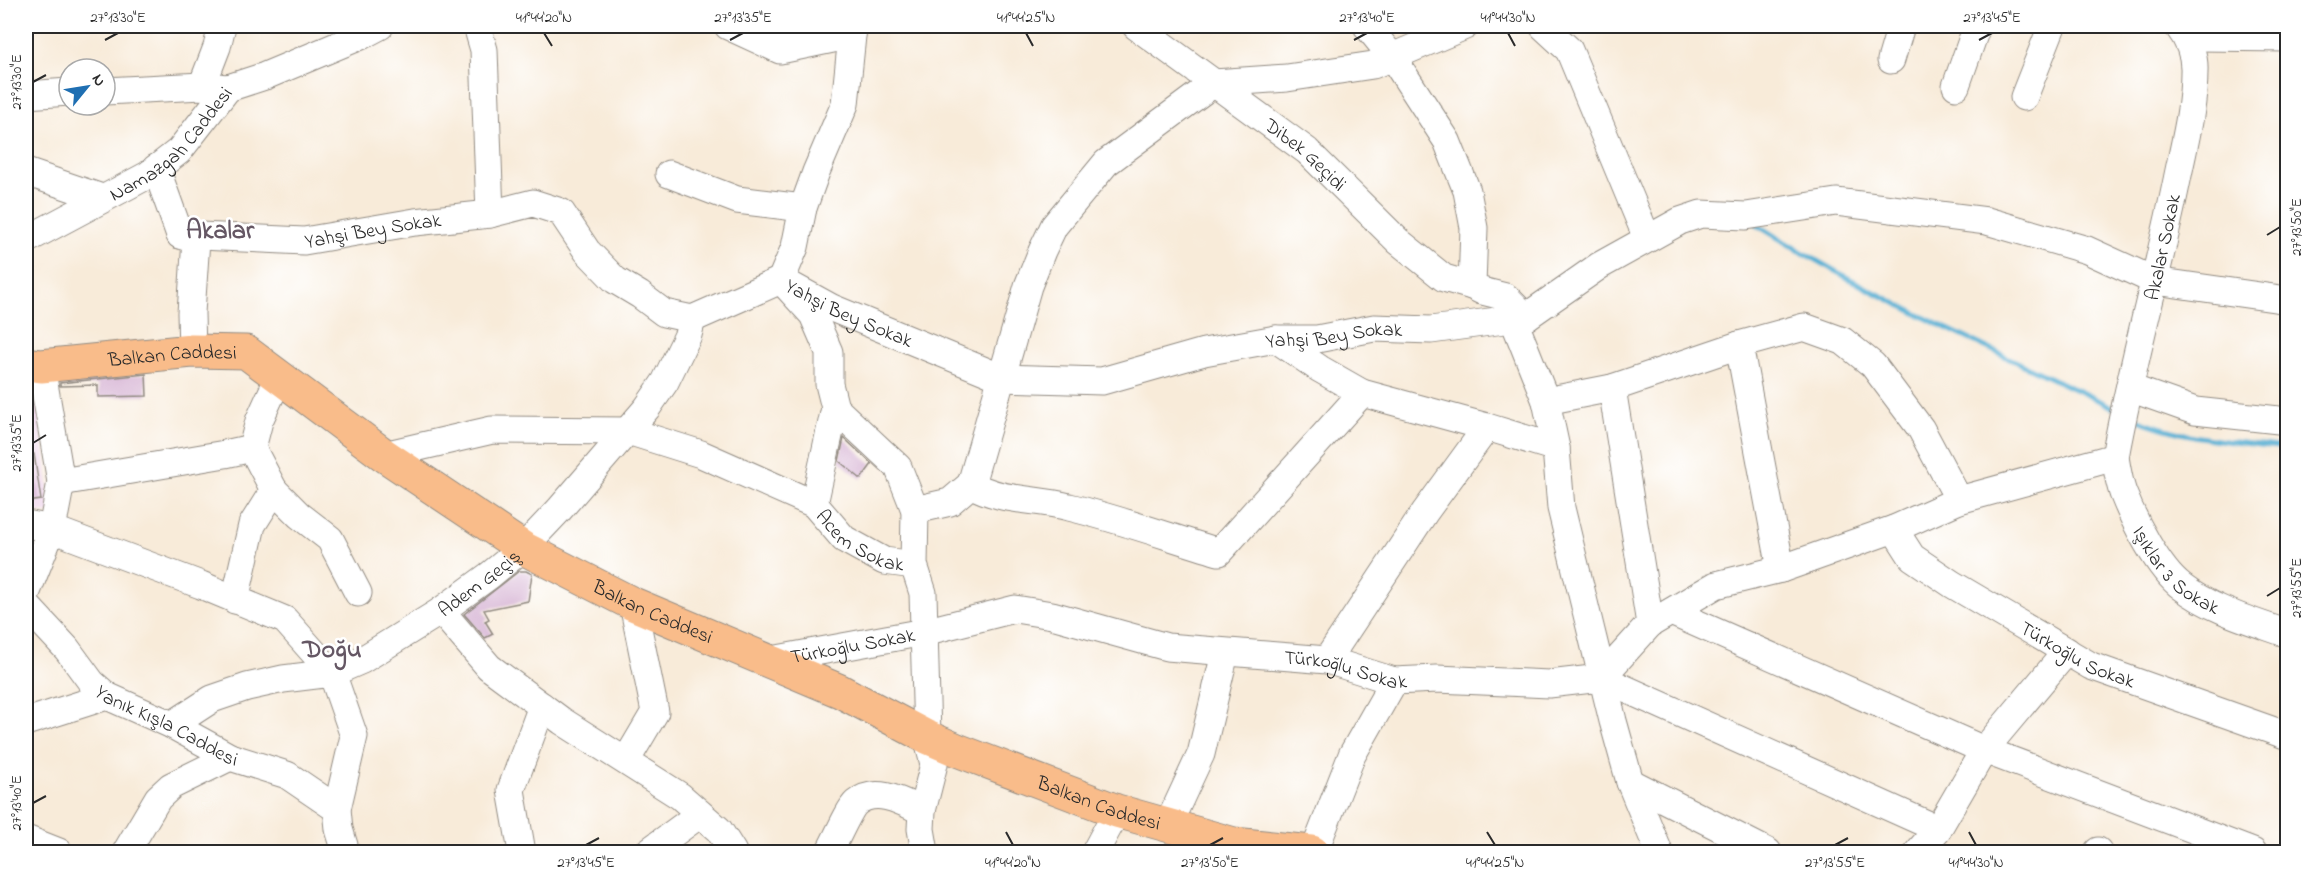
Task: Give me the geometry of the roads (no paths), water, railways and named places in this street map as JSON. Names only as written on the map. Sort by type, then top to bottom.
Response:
[{"type":"main road","name":"Balkan Caddesi","points":[[33,365],[192,351],[246,352],[384,455],[523,548],[633,604],[840,691],[927,737],[1117,811],[1167,827],[1234,844],[1313,852]]},
{"type":"street","points":[[117,91],[215,87],[217,47],[222,26]]},
{"type":"street","name":"Namazgah Caddesi","points":[[26,240],[147,175],[179,151],[215,87],[265,76],[380,26]]},
{"type":"street","points":[[477,26],[484,50],[490,213]]},
{"type":"street","points":[[384,455],[492,430],[628,431],[701,454],[814,504],[835,408],[829,384],[830,352],[813,315],[782,280],[795,247],[803,208],[816,172],[846,104],[853,30],[780,50],[728,26]]},
{"type":"street","name":"Dibek Geçidi","points":[[1136,26],[1307,151],[1398,241],[1444,278],[1506,297],[1526,317]]},
{"type":"street","points":[[1367,26],[1393,58],[1447,141],[1467,191],[1474,228],[1472,286]]},
{"type":"street","points":[[915,510],[950,502],[971,484],[1028,286],[1054,226],[1106,163],[1214,83],[1287,78],[1373,64],[1393,58],[1465,26]]},
{"type":"street","points":[[1543,26],[1569,50],[1647,238]]},
{"type":"street","points":[[1891,60],[1901,26]]},
{"type":"street","points":[[1956,86],[1977,26]]},
{"type":"street","points":[[2024,97],[2052,26]]},
{"type":"street","points":[[2191,31],[2274,34]]},
{"type":"street","name":"Akalar Sokak","points":[[2115,457],[2190,114],[2194,71],[2191,31]]},
{"type":"street","points":[[26,94],[57,93]]},
{"type":"street","points":[[156,168],[180,235],[196,240],[191,313],[192,351]]},
{"type":"street","points":[[26,172],[102,198]]},
{"type":"street","points":[[669,174],[737,200],[803,208]]},
{"type":"street","points":[[1659,852],[1630,782],[1601,678],[1561,508],[1556,448],[1545,401],[1514,321],[1526,317],[1599,266],[1680,221],[1701,214],[1746,216],[1836,202],[1987,221],[2087,250],[2155,281],[2288,300]]},
{"type":"street","name":"Yahşi Bey Sokak","points":[[180,235],[304,241],[415,222],[490,213],[533,203],[561,212],[587,250],[615,280],[664,313],[692,319],[782,280],[832,308],[1002,378],[1102,381],[1204,352],[1276,339],[1317,339],[1374,328],[1431,330],[1526,317]]},
{"type":"street","name":"Adem Geçiş","points":[[172,725],[212,699],[247,687],[283,679],[332,673],[362,660],[441,610],[523,548],[598,468],[665,382],[688,335],[692,319]]},
{"type":"street","points":[[1545,401],[1612,388],[1739,345],[1804,327],[1843,341],[1873,365],[1921,429],[1959,500]]},
{"type":"street","points":[[1276,339],[1320,369],[1362,393],[1556,448]]},
{"type":"street","points":[[1739,345],[1781,569]]},
{"type":"street","points":[[26,594],[52,529],[61,482],[33,365]]},
{"type":"street","points":[[279,377],[259,421],[252,447],[274,490],[299,515],[330,539],[358,592]]},
{"type":"street","points":[[1612,388],[1660,618]]},
{"type":"street","points":[[2130,392],[2195,411],[2288,421]]},
{"type":"street","points":[[971,484],[1009,498],[1067,506],[1219,552],[1362,393]]},
{"type":"street","points":[[835,408],[898,466],[915,510],[914,565],[923,593],[927,737],[934,764],[922,811],[921,829],[925,852]]},
{"type":"street","points":[[1327,660],[1425,512],[1487,427]]},
{"type":"street","points":[[61,482],[225,454],[252,447]]},
{"type":"street","points":[[1601,678],[1660,618],[1716,585],[1781,569],[1894,529],[1959,500],[2115,457]]},
{"type":"street","name":"Işıklar 3 Sokak","points":[[2115,457],[2123,492],[2155,555],[2181,587],[2208,603],[2288,634]]},
{"type":"street","points":[[235,600],[252,525],[274,490]]},
{"type":"street","name":"Acem Sokak","points":[[814,504],[844,539],[884,561],[914,565]]},
{"type":"street","points":[[26,524],[52,529],[285,620],[332,673],[354,736],[337,809],[339,829],[346,852]]},
{"type":"street","name":"Türkoğlu Sokak","points":[[1894,529],[1912,557],[1952,584],[2091,666],[2288,736]]},
{"type":"street","points":[[626,761],[655,712],[633,604]]},
{"type":"street","name":"Yanık Kışla Caddesi","points":[[26,605],[67,649],[92,683],[107,696],[172,725],[230,756],[287,775],[337,809]]},
{"type":"street","name":"Türkoğlu Sokak","points":[[766,661],[924,632],[1016,609],[1052,615],[1167,647],[1327,660],[1394,681],[1437,680],[1549,684],[1601,678]]},
{"type":"street","points":[[441,610],[489,667],[542,706],[680,796],[719,830],[733,852]]},
{"type":"street","points":[[1660,618],[1984,750],[2253,852]]},
{"type":"street","points":[[1918,852],[1938,829],[1984,750],[2067,651]]},
{"type":"street","points":[[1167,827],[1201,754],[1225,653]]},
{"type":"street","points":[[1601,678],[1938,829]]},
{"type":"street","points":[[1313,852],[1352,755],[1394,681]]},
{"type":"street","points":[[26,722],[107,696]]},
{"type":"street","points":[[522,852],[511,790],[542,706]]},
{"type":"street","points":[[126,852],[158,798],[164,792],[191,774],[230,756]]},
{"type":"street","points":[[1630,782],[1768,852]]},
{"type":"street","points":[[829,852],[856,803],[876,794],[897,799],[922,811]]},
{"type":"street","points":[[1095,852],[1117,811]]},
{"type":"street","points":[[648,852],[700,814]]},
{"type":"street","points":[[26,839],[59,852]]},
{"type":"waterway","points":[[1757,225],[1889,300],[2117,409]]},
{"type":"waterway","points":[[2130,416],[2188,435],[2288,448]]},
{"type":"district","name":"Akalar","points":[[220,229]]},
{"type":"district","name":"Doğu","points":[[332,648]]}]
